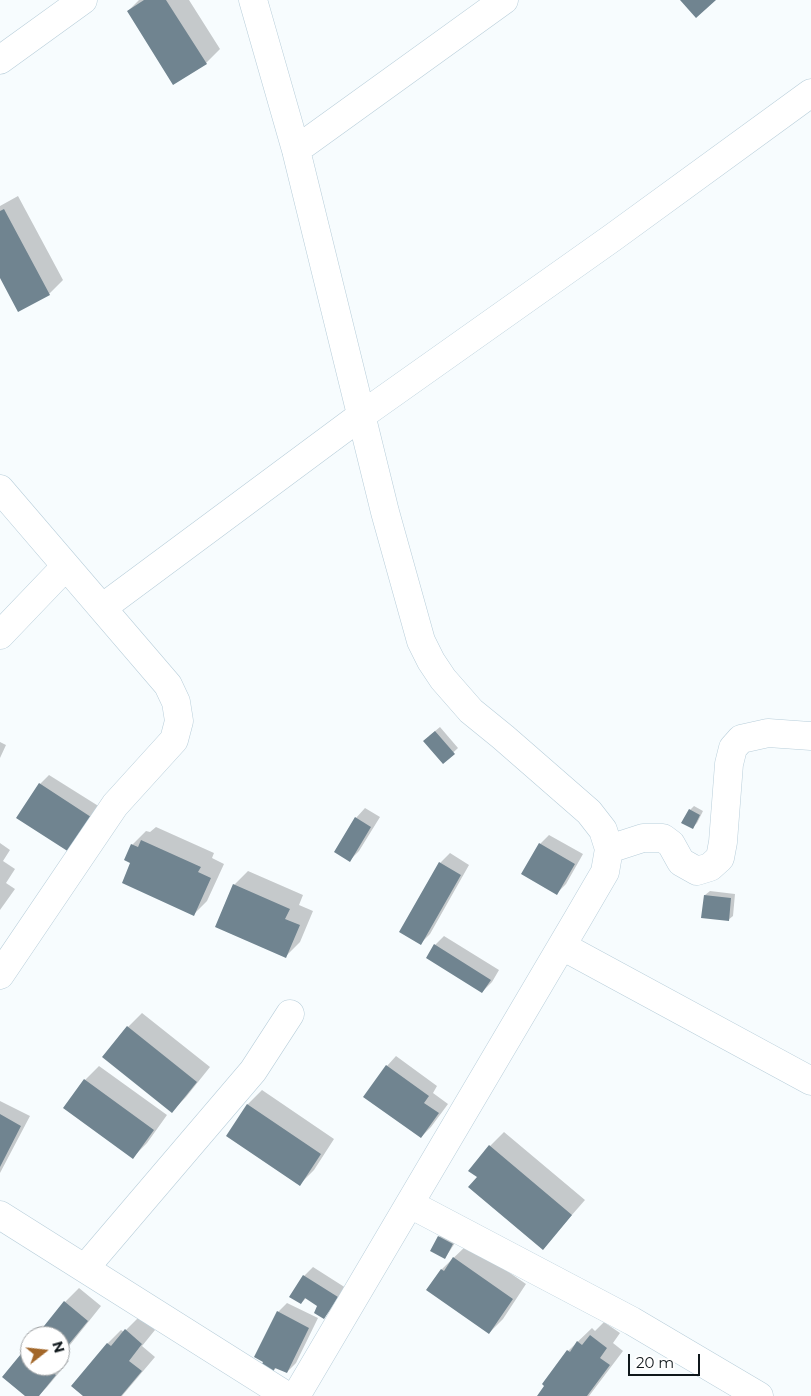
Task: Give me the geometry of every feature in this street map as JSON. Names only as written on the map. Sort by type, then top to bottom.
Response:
[{"type":"street","points":[[0,60],[83,0]]},
{"type":"street","points":[[253,0],[296,150],[385,512],[421,640],[431,661],[443,679],[471,711],[504,737],[589,812],[603,830],[609,849],[605,872],[296,1396]]},
{"type":"street","points":[[296,150],[504,0]]},
{"type":"street","points":[[102,608],[362,415],[604,244],[811,93]]},
{"type":"street","points":[[0,489],[168,685],[176,702],[179,721],[174,740],[114,805],[0,975]]},
{"type":"street","points":[[0,636],[66,566]]},
{"type":"street","points":[[609,849],[643,838],[663,838],[671,844],[680,862],[697,871],[710,867],[720,858],[724,842],[729,764],[733,748],[741,739],[768,733],[811,736]]},
{"type":"street","points":[[562,946],[811,1081]]},
{"type":"street","points":[[85,1268],[253,1071],[290,1014]]},
{"type":"street","points":[[410,1204],[632,1321],[759,1396]]},
{"type":"street","points":[[0,1215],[287,1396]]},
{"type":"building","points":[[144,0],[166,0],[207,64],[173,85],[127,11]]},
{"type":"building","points":[[680,0],[716,0],[696,18]]},
{"type":"building","points":[[4,209],[50,295],[18,312],[0,278],[0,211]]},
{"type":"building","points":[[435,731],[455,754],[443,764],[423,741]]},
{"type":"building","points":[[39,783],[91,817],[69,852],[16,818]]},
{"type":"building","points":[[689,809],[700,815],[693,829],[681,823]]},
{"type":"building","points":[[355,817],[371,827],[350,862],[334,852]]},
{"type":"building","points":[[141,840],[201,867],[198,872],[211,878],[194,916],[122,883],[130,863],[124,860],[131,844],[138,847]]},
{"type":"building","points":[[539,843],[575,864],[557,895],[521,874]]},
{"type":"building","points":[[439,862],[461,875],[421,945],[399,932]]},
{"type":"building","points":[[233,884],[290,909],[285,919],[300,925],[286,958],[215,927]]},
{"type":"building","points":[[704,895],[731,898],[729,921],[701,918]]},
{"type":"building","points":[[434,944],[491,980],[482,993],[426,958]]},
{"type":"building","points":[[127,1026],[197,1082],[172,1113],[102,1057]]},
{"type":"building","points":[[386,1065],[429,1096],[424,1103],[439,1113],[421,1138],[363,1097]]},
{"type":"building","points":[[84,1079],[154,1130],[133,1159],[63,1108]]},
{"type":"building","points":[[247,1104],[321,1154],[300,1186],[226,1136]]},
{"type":"building","points":[[0,1114],[21,1126],[0,1167]]},
{"type":"building","points":[[489,1145],[572,1215],[543,1250],[468,1187],[477,1177],[468,1171]]},
{"type":"building","points":[[438,1236],[453,1244],[445,1259],[430,1251]]},
{"type":"building","points":[[453,1257],[513,1299],[489,1334],[426,1290],[441,1269],[444,1271]]},
{"type":"building","points":[[303,1275],[338,1297],[324,1319],[314,1313],[317,1306],[305,1298],[301,1304],[289,1297]]},
{"type":"building","points":[[64,1301],[88,1321],[70,1343],[70,1326],[44,1326]]},
{"type":"building","points":[[277,1311],[309,1328],[287,1373],[275,1368],[272,1374],[260,1368],[263,1362],[254,1357]]},
{"type":"building","points":[[125,1329],[142,1344],[129,1361],[142,1371],[121,1396],[83,1396],[71,1386],[107,1343],[111,1346]]},
{"type":"building","points":[[590,1335],[607,1348],[600,1358],[610,1365],[587,1396],[537,1396],[544,1386],[542,1384],[567,1350],[570,1352],[577,1341],[582,1345]]},
{"type":"building","points":[[20,1355],[20,1376],[55,1376],[39,1396],[25,1396],[2,1377]]}]
